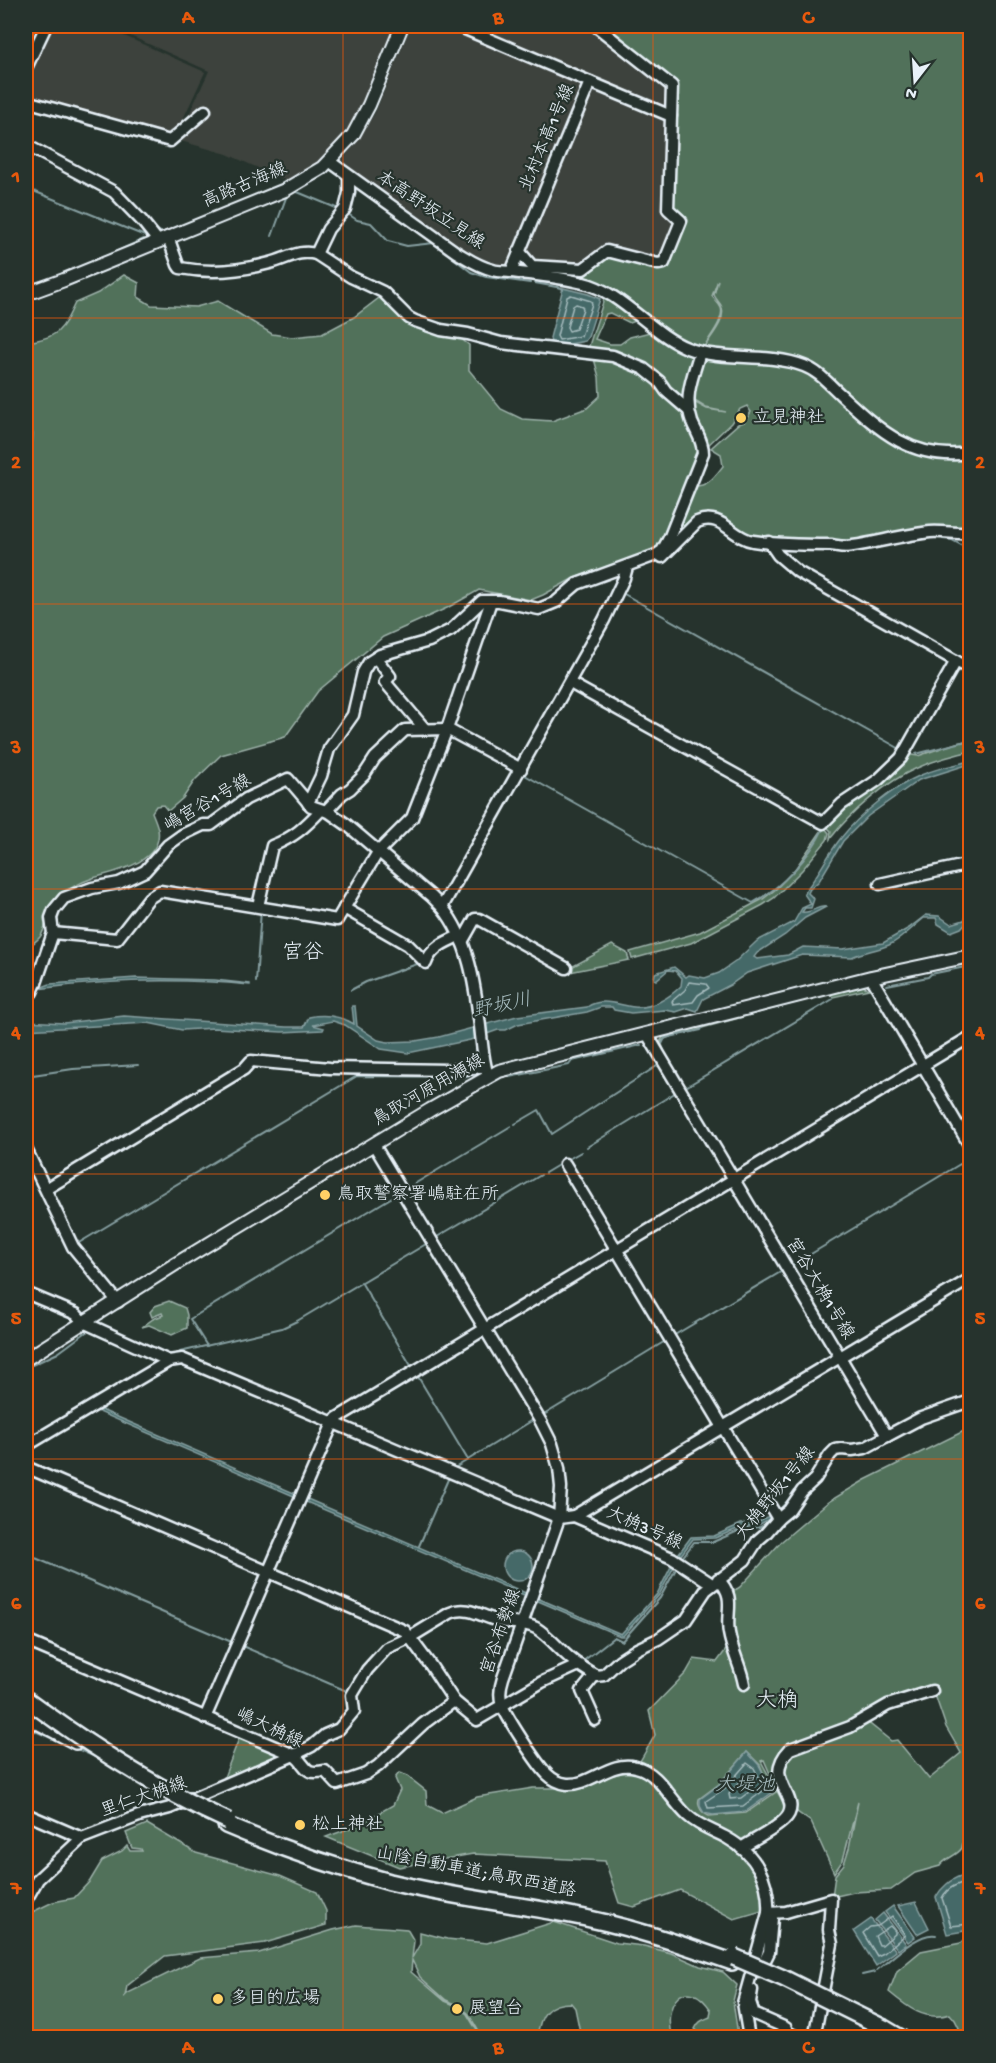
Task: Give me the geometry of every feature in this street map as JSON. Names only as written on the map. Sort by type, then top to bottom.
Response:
[{"type":"highway","name":"山陰自動車道;鳥取西道路","points":[[26,1698],[52,1719],[130,1771],[227,1823]]},
{"type":"highway","name":"山陰自動車道;鳥取西道路","points":[[26,1704],[76,1741],[158,1792],[309,1858],[390,1882],[566,1914],[625,1928],[733,1959],[886,2033],[902,2037]]},
{"type":"highway","points":[[26,1712],[76,1741]]},
{"type":"main road","name":"高路古海線","points":[[28,293],[285,190],[304,179],[329,161],[352,135],[369,105],[402,26]]},
{"type":"main road","name":"鳥取河原用瀬線","points":[[26,1359],[174,1265],[374,1144],[486,1068],[510,1068],[871,977],[970,956]]},
{"type":"street","points":[[26,68],[46,26]]},
{"type":"street","name":"北村本高1号線","points":[[458,26],[590,82],[511,272]]},
{"type":"street","points":[[519,251],[532,266],[583,269],[607,251],[658,264],[663,262],[681,221],[668,209],[672,86],[596,26]]},
{"type":"street","points":[[590,82],[671,116]]},
{"type":"street","points":[[26,101],[170,141],[205,111]]},
{"type":"street","points":[[26,145],[114,192],[163,239],[180,268],[229,272],[272,263],[300,252],[316,254],[351,277],[383,292],[409,318],[415,321],[441,330],[468,334],[501,343],[613,356],[644,369],[688,410]]},
{"type":"street","name":"本高野坂立見線","points":[[329,161],[477,265],[494,271],[585,283],[604,292],[673,342],[700,352],[782,360],[804,366],[823,378],[888,436],[929,452],[949,456],[970,453]]},
{"type":"street","points":[[316,254],[328,229],[345,208],[349,193],[349,176]]},
{"type":"street","points":[[308,802],[321,776],[329,748],[353,715],[363,672],[369,662],[444,634],[482,601],[539,609],[556,602],[577,584],[627,567],[662,551],[703,453],[703,445],[688,410],[688,390],[700,352]]},
{"type":"street","points":[[639,561],[647,563],[662,557],[697,522],[704,519],[717,520],[728,525],[742,538],[798,546],[851,547],[877,540],[933,532],[970,533]]},
{"type":"street","points":[[769,542],[778,555],[798,572],[970,669]]},
{"type":"street","points":[[442,907],[570,683],[604,620],[627,567]]},
{"type":"street","points":[[53,933],[117,939],[149,898],[160,891],[337,920],[378,852],[412,818],[447,729],[491,601]]},
{"type":"street","points":[[376,658],[390,676],[385,682],[425,729]]},
{"type":"street","points":[[570,683],[823,823],[842,804],[878,780],[901,758],[956,661]]},
{"type":"street","points":[[258,906],[272,846],[292,837],[324,811],[364,775],[375,758],[405,730],[447,729],[520,769]]},
{"type":"street","name":"嶋宮谷1号線","points":[[26,993],[32,992],[36,983],[53,933],[51,918],[54,910],[64,898],[93,888],[119,883],[145,871],[175,840],[203,825],[211,825],[259,792],[288,779],[311,806],[346,824],[432,896],[449,916],[469,960],[477,998],[486,1068]]},
{"type":"street","points":[[880,884],[970,864]]},
{"type":"street","points":[[344,908],[408,945],[426,963],[439,945],[460,939],[475,919],[479,919],[566,968]]},
{"type":"street","points":[[871,977],[970,1146]]},
{"type":"street","name":"宮谷大桷1号線","points":[[574,1516],[840,1357],[647,1034]]},
{"type":"street","points":[[205,1718],[337,1418],[970,1037]]},
{"type":"street","points":[[46,1189],[244,1069],[251,1061],[342,1069],[486,1068]]},
{"type":"street","name":"宮谷布勢線","points":[[374,1144],[552,1444],[559,1468],[561,1487],[559,1518],[500,1688],[502,1706]]},
{"type":"street","points":[[26,1149],[34,1171],[46,1189],[73,1247],[118,1302]]},
{"type":"street","points":[[565,1164],[778,1519]]},
{"type":"street","points":[[970,1279],[840,1357],[887,1436],[921,1418],[970,1401]]},
{"type":"street","points":[[26,1293],[76,1314],[83,1322],[169,1361]]},
{"type":"street","points":[[26,1446],[169,1361],[182,1359],[559,1518],[574,1516]]},
{"type":"street","name":"大桷野坂1号線","points":[[595,1675],[604,1675],[628,1654],[658,1639],[686,1620],[715,1582],[745,1560],[758,1540],[789,1510],[835,1450],[860,1450],[887,1436]]},
{"type":"street","points":[[26,1467],[405,1631],[454,1701],[477,1720],[542,1682],[579,1665],[595,1675],[582,1691],[595,1720]]},
{"type":"street","name":"大桷3号線","points":[[574,1516],[672,1558],[715,1582]]},
{"type":"street","points":[[715,1582],[726,1588],[730,1601],[732,1631],[744,1684]]},
{"type":"street","name":"里仁大桷線","points":[[26,1900],[38,1879],[82,1838],[139,1816],[170,1808],[294,1755],[312,1746],[325,1735],[339,1729],[354,1711],[352,1695],[367,1670],[387,1648],[457,1610],[469,1610],[497,1621],[528,1624],[579,1665]]},
{"type":"street","name":"嶋大桷線","points":[[26,1641],[294,1755],[310,1772],[325,1771],[337,1784],[366,1774],[378,1766],[423,1724],[454,1701]]},
{"type":"street","points":[[741,1848],[785,1820],[790,1810],[791,1801],[778,1773],[783,1756],[790,1749],[850,1727],[888,1705],[932,1691]]},
{"type":"street","points":[[502,1706],[541,1767],[557,1782],[568,1784],[585,1781],[622,1766],[635,1766],[647,1771],[688,1816],[752,1857],[763,1877],[769,1898],[770,1913],[769,1952],[754,1983],[750,2002],[754,2014],[786,2028],[787,2032],[799,2037]]},
{"type":"street","points":[[26,1721],[37,1726]]},
{"type":"street","points":[[26,1814],[82,1838]]},
{"type":"street","points":[[770,1913],[786,1912],[831,1899],[829,1930],[832,1944],[814,2037]]},
{"type":"street","points":[[748,2037],[742,2003],[770,1913]]},
{"type":"shaded area","points":[[52,26],[102,26],[205,72],[178,130],[171,138],[26,98],[26,77]]},
{"type":"shaded area","points":[[108,26],[396,26],[362,106],[345,133],[318,163],[287,181],[227,154],[177,140],[209,71]]},
{"type":"shaded area","points":[[411,26],[446,26],[453,29],[455,26],[603,26],[678,84],[672,207],[686,217],[665,268],[584,273],[498,267],[479,260],[339,163],[354,146],[375,113]]},
{"type":"green space","points":[[603,26],[970,26],[970,450],[962,452],[926,446],[887,430],[812,365],[776,356],[704,348],[722,318],[721,306],[714,295],[718,280],[712,296],[721,308],[721,318],[703,349],[685,344],[590,279],[532,270],[584,273],[604,255],[664,268],[686,217],[672,207],[678,84]]},
{"type":"green space","points":[[124,275],[139,283],[138,297],[151,305],[196,307],[218,301],[272,334],[292,337],[322,334],[354,317],[383,295],[405,316],[453,333],[469,345],[469,370],[501,409],[522,419],[552,421],[587,408],[600,396],[599,377],[593,355],[634,365],[685,408],[700,447],[669,528],[657,549],[574,578],[531,600],[479,590],[447,608],[383,637],[318,691],[285,737],[221,755],[195,780],[183,798],[168,811],[163,805],[156,806],[152,812],[158,829],[158,840],[153,850],[136,864],[88,880],[65,892],[53,904],[40,937],[26,949],[26,468],[31,460],[33,434],[26,418],[26,342],[45,338],[58,332],[75,303],[98,293]]},
{"type":"green space","points":[[605,296],[629,313],[636,321],[630,323],[610,313],[606,314],[595,339],[610,344],[620,344],[630,337],[654,331],[693,358],[686,407],[655,375],[587,352]]},
{"type":"green space","points":[[705,357],[776,362],[812,373],[865,421],[938,458],[958,460],[970,458],[970,532],[851,545],[748,538],[708,517],[656,558],[693,486],[707,483],[723,466],[721,454],[711,448],[738,424],[744,422],[751,412],[747,406],[740,409],[731,423],[706,447],[690,400],[707,409],[726,412],[706,408],[690,398],[702,359]]},
{"type":"green space","points":[[970,740],[970,751],[923,765],[882,789],[858,809],[830,839],[831,831],[824,824],[907,752],[918,756]]},
{"type":"green space","points":[[824,827],[829,833],[827,840],[774,898],[691,943],[632,959],[630,952],[700,932],[763,899],[795,869]]},
{"type":"green space","points":[[612,945],[627,953],[629,960],[570,972],[566,970]]},
{"type":"green space","points":[[863,986],[869,989],[833,997],[829,994]]},
{"type":"green space","points":[[819,997],[665,1039],[661,1042],[668,1060],[657,1047],[665,1034]]},
{"type":"green space","points":[[169,1301],[185,1308],[187,1328],[172,1335],[149,1325],[142,1327],[163,1315],[162,1313],[152,1317],[150,1312],[155,1306]]},
{"type":"green space","points":[[970,1428],[970,1805],[962,1848],[940,1866],[915,1873],[891,1890],[854,1892],[832,1897],[835,1875],[844,1864],[849,1848],[858,1802],[843,1860],[834,1873],[811,1822],[793,1809],[783,1778],[783,1763],[796,1749],[818,1739],[851,1729],[866,1721],[891,1741],[897,1740],[929,1779],[961,1753],[946,1727],[933,1689],[891,1701],[843,1728],[794,1744],[786,1750],[777,1763],[777,1770],[787,1800],[771,1776],[764,1760],[761,1761],[788,1812],[780,1820],[742,1843],[698,1820],[656,1775],[639,1763],[655,1735],[649,1711],[686,1673],[694,1659],[717,1662],[731,1643],[743,1685],[745,1685],[730,1633],[729,1594],[740,1587],[782,1541],[828,1502],[865,1480]],"holes":[[[747,1752],[760,1765],[776,1792],[746,1813],[709,1816],[704,1813],[699,1805],[699,1799],[719,1784]]]},
{"type":"green space","points":[[240,1736],[278,1752],[283,1758],[221,1785]]},
{"type":"green space","points":[[634,1770],[646,1779],[680,1815],[727,1844],[748,1861],[760,1888],[762,1911],[734,1919],[680,1890],[634,1907],[619,1903],[605,1861],[473,1854],[399,1867],[326,1837],[356,1826],[393,1805],[400,1790],[395,1778],[399,1773],[407,1776],[426,1791],[427,1805],[442,1813],[477,1797],[533,1788],[586,1788],[605,1777]]},
{"type":"green space","points":[[147,1824],[196,1853],[280,1876],[317,1892],[326,1911],[326,1925],[265,1943],[165,1956],[127,1986],[125,1996],[200,1958],[259,1953],[356,1925],[407,1929],[414,1941],[412,1958],[420,1944],[420,1932],[447,1939],[487,1943],[554,1922],[617,1943],[644,1946],[671,1953],[700,1966],[723,1972],[737,1985],[733,2001],[738,2035],[714,2038],[699,2033],[695,2029],[696,2026],[710,2017],[711,2010],[702,1999],[685,1993],[673,2004],[670,2014],[669,2025],[672,2037],[581,2037],[575,2008],[571,2003],[556,2005],[546,2012],[540,2022],[537,2037],[482,2037],[468,2013],[458,2005],[446,2000],[420,1977],[412,1960],[411,1972],[445,2001],[457,2006],[467,2014],[481,2037],[26,2037],[26,1915],[53,1902],[74,1898],[90,1881],[102,1861],[127,1846],[130,1851],[142,1851],[132,1848],[126,1833]]},
{"type":"green space","points":[[970,1935],[970,2037],[952,2037],[959,2028],[950,2014],[924,2015],[910,2008],[889,1992],[897,1971],[921,1951],[961,1943]]},
{"type":"water","points":[[563,288],[600,299],[585,341],[560,346],[551,343],[550,338]]},
{"type":"water","points":[[970,761],[970,764],[919,780],[868,816],[843,841],[819,881],[810,889],[808,893],[814,899],[811,908],[805,908],[802,912],[826,907],[805,918],[754,957],[757,959],[788,955],[803,947],[843,949],[883,943],[926,915],[939,916],[951,924],[964,920],[970,911],[970,918],[961,928],[951,932],[938,924],[936,918],[924,918],[894,942],[852,957],[802,955],[747,973],[703,999],[697,1011],[688,1008],[676,1012],[665,1010],[631,1013],[614,1010],[612,1007],[601,1007],[587,1012],[518,1024],[506,1030],[498,1030],[470,1040],[408,1053],[381,1049],[345,1025],[333,1021],[313,1025],[324,1028],[323,1030],[282,1032],[214,1028],[182,1030],[148,1023],[26,1030],[26,1021],[64,1023],[124,1016],[304,1027],[309,1017],[326,1016],[338,1017],[354,1024],[352,1006],[355,1006],[357,1026],[378,1040],[415,1041],[439,1037],[517,1016],[587,1007],[598,1002],[634,1007],[647,1006],[671,995],[681,986],[682,978],[676,971],[668,970],[656,980],[654,979],[655,973],[674,967],[686,977],[689,975],[705,978],[719,973],[735,962],[757,941],[794,922],[802,908],[811,904],[804,894],[805,891],[836,845],[857,820],[878,802],[900,786],[921,775]]},
{"type":"water","points":[[136,978],[215,980],[250,985],[196,981],[143,981],[37,989],[50,984]]},
{"type":"water","points":[[970,1396],[970,1399],[914,1418],[864,1444],[854,1447],[833,1447],[813,1477],[803,1486],[792,1502],[773,1517],[760,1524],[742,1527],[715,1538],[693,1539],[678,1559],[659,1595],[623,1636],[304,1501],[275,1570],[273,1570],[303,1500],[97,1411],[99,1409],[303,1497],[334,1426],[305,1498],[621,1634],[657,1594],[676,1557],[691,1537],[714,1536],[741,1524],[759,1521],[777,1512],[811,1475],[828,1449],[838,1444],[854,1445],[914,1416]]},
{"type":"water","points":[[518,1551],[528,1556],[533,1566],[528,1576],[518,1581],[508,1576],[503,1566],[508,1556]]},
{"type":"water","name":"大堤池","points":[[747,1752],[759,1765],[773,1792],[745,1812],[713,1815],[704,1813],[700,1806],[700,1799],[720,1784]]},
{"type":"water","points":[[961,1876],[970,1877],[970,1930],[947,1934],[936,1897],[947,1884]]},
{"type":"water","points":[[916,1902],[929,1928],[917,1934],[898,1906]]},
{"type":"water","points":[[893,1906],[915,1937],[908,1942],[885,1912]]},
{"type":"water","points":[[883,1913],[906,1944],[898,1950],[875,1920]]},
{"type":"water","points":[[871,1919],[896,1951],[876,1966],[854,1931]]},
{"type":"waterway","points":[[26,188],[145,236]]},
{"type":"waterway","points":[[295,191],[341,210]]},
{"type":"waterway","points":[[272,236],[287,195]]},
{"type":"waterway","points":[[345,212],[357,220],[371,223],[388,241],[407,246],[434,243],[471,272],[486,277],[530,283]]},
{"type":"waterway","points":[[154,228],[164,234]]},
{"type":"waterway","points":[[93,262],[144,239]]},
{"type":"waterway","points":[[77,268],[89,263]]},
{"type":"waterway","points":[[26,285],[53,278]]},
{"type":"waterway","points":[[535,283],[563,290]]},
{"type":"waterway","points":[[943,539],[952,540],[970,550]]},
{"type":"waterway","points":[[624,594],[902,750]]},
{"type":"waterway","points":[[916,754],[970,740]]},
{"type":"waterway","points":[[523,774],[753,903],[764,897],[794,871],[824,827]]},
{"type":"waterway","points":[[256,982],[261,910]]},
{"type":"waterway","points":[[351,990],[366,982],[420,963]]},
{"type":"waterway","points":[[887,985],[970,966]]},
{"type":"waterway","points":[[684,1088],[833,999]]},
{"type":"waterway","points":[[667,1057],[661,1046],[665,1038],[702,1028]]},
{"type":"waterway","points":[[509,1077],[569,1065],[572,1061],[641,1045]]},
{"type":"waterway","points":[[515,1124],[539,1110],[552,1134],[660,1064]]},
{"type":"waterway","points":[[26,1076],[73,1069],[138,1065]]},
{"type":"waterway","points":[[77,1244],[357,1076],[461,1077],[471,1075],[477,1077]]},
{"type":"waterway","points":[[587,1147],[678,1091]]},
{"type":"waterway","points":[[406,1189],[511,1126]]},
{"type":"waterway","points":[[565,1161],[581,1152]]},
{"type":"waterway","points":[[791,1266],[970,1158]]},
{"type":"waterway","points":[[545,1173],[560,1164]]},
{"type":"waterway","points":[[437,1237],[541,1175]]},
{"type":"waterway","points":[[207,1346],[190,1319],[399,1193]]},
{"type":"waterway","points":[[178,1356],[180,1352],[282,1328],[426,1244],[466,1308]]},
{"type":"waterway","points":[[673,1336],[784,1270]]},
{"type":"waterway","points":[[361,1282],[413,1369]]},
{"type":"waterway","points":[[32,1365],[58,1353],[89,1330]]},
{"type":"waterway","points":[[542,1416],[667,1340]]},
{"type":"waterway","points":[[417,1375],[468,1460]]},
{"type":"waterway","points":[[453,1469],[533,1420],[508,1377]]},
{"type":"waterway","points":[[419,1546],[449,1477]]},
{"type":"waterway","points":[[682,1558],[694,1542],[713,1542],[745,1528],[760,1527],[768,1522]]},
{"type":"waterway","points":[[26,1554],[234,1643]]},
{"type":"waterway","points":[[582,1662],[614,1637],[622,1641],[660,1598],[677,1567]]},
{"type":"waterway","points":[[242,1646],[349,1692]]},
{"type":"waterway","points":[[26,1727],[67,1745]]},
{"type":"waterway","points":[[75,1748],[100,1759]]},
{"type":"waterway","points":[[785,1772],[794,1796],[795,1809]]},
{"type":"waterway","points":[[877,1970],[921,1937],[936,1935]]},
{"type":"waterway","points":[[862,1975],[875,1972]]},
{"type":"place","name":"立見神社","points":[[741,418]]},
{"type":"place","name":"鳥取警察署嶋駐在所","points":[[325,1195]]},
{"type":"place","name":"松上神社","points":[[300,1825]]},
{"type":"place","name":"多目的広場","points":[[218,1999]]},
{"type":"place","name":"展望台","points":[[457,2009]]},
{"type":"district","name":"宮谷","points":[[303,954]]},
{"type":"district","name":"大桷","points":[[777,1702]]},
{"type":"water label","name":"野坂川","points":[[502,1007]]}]
